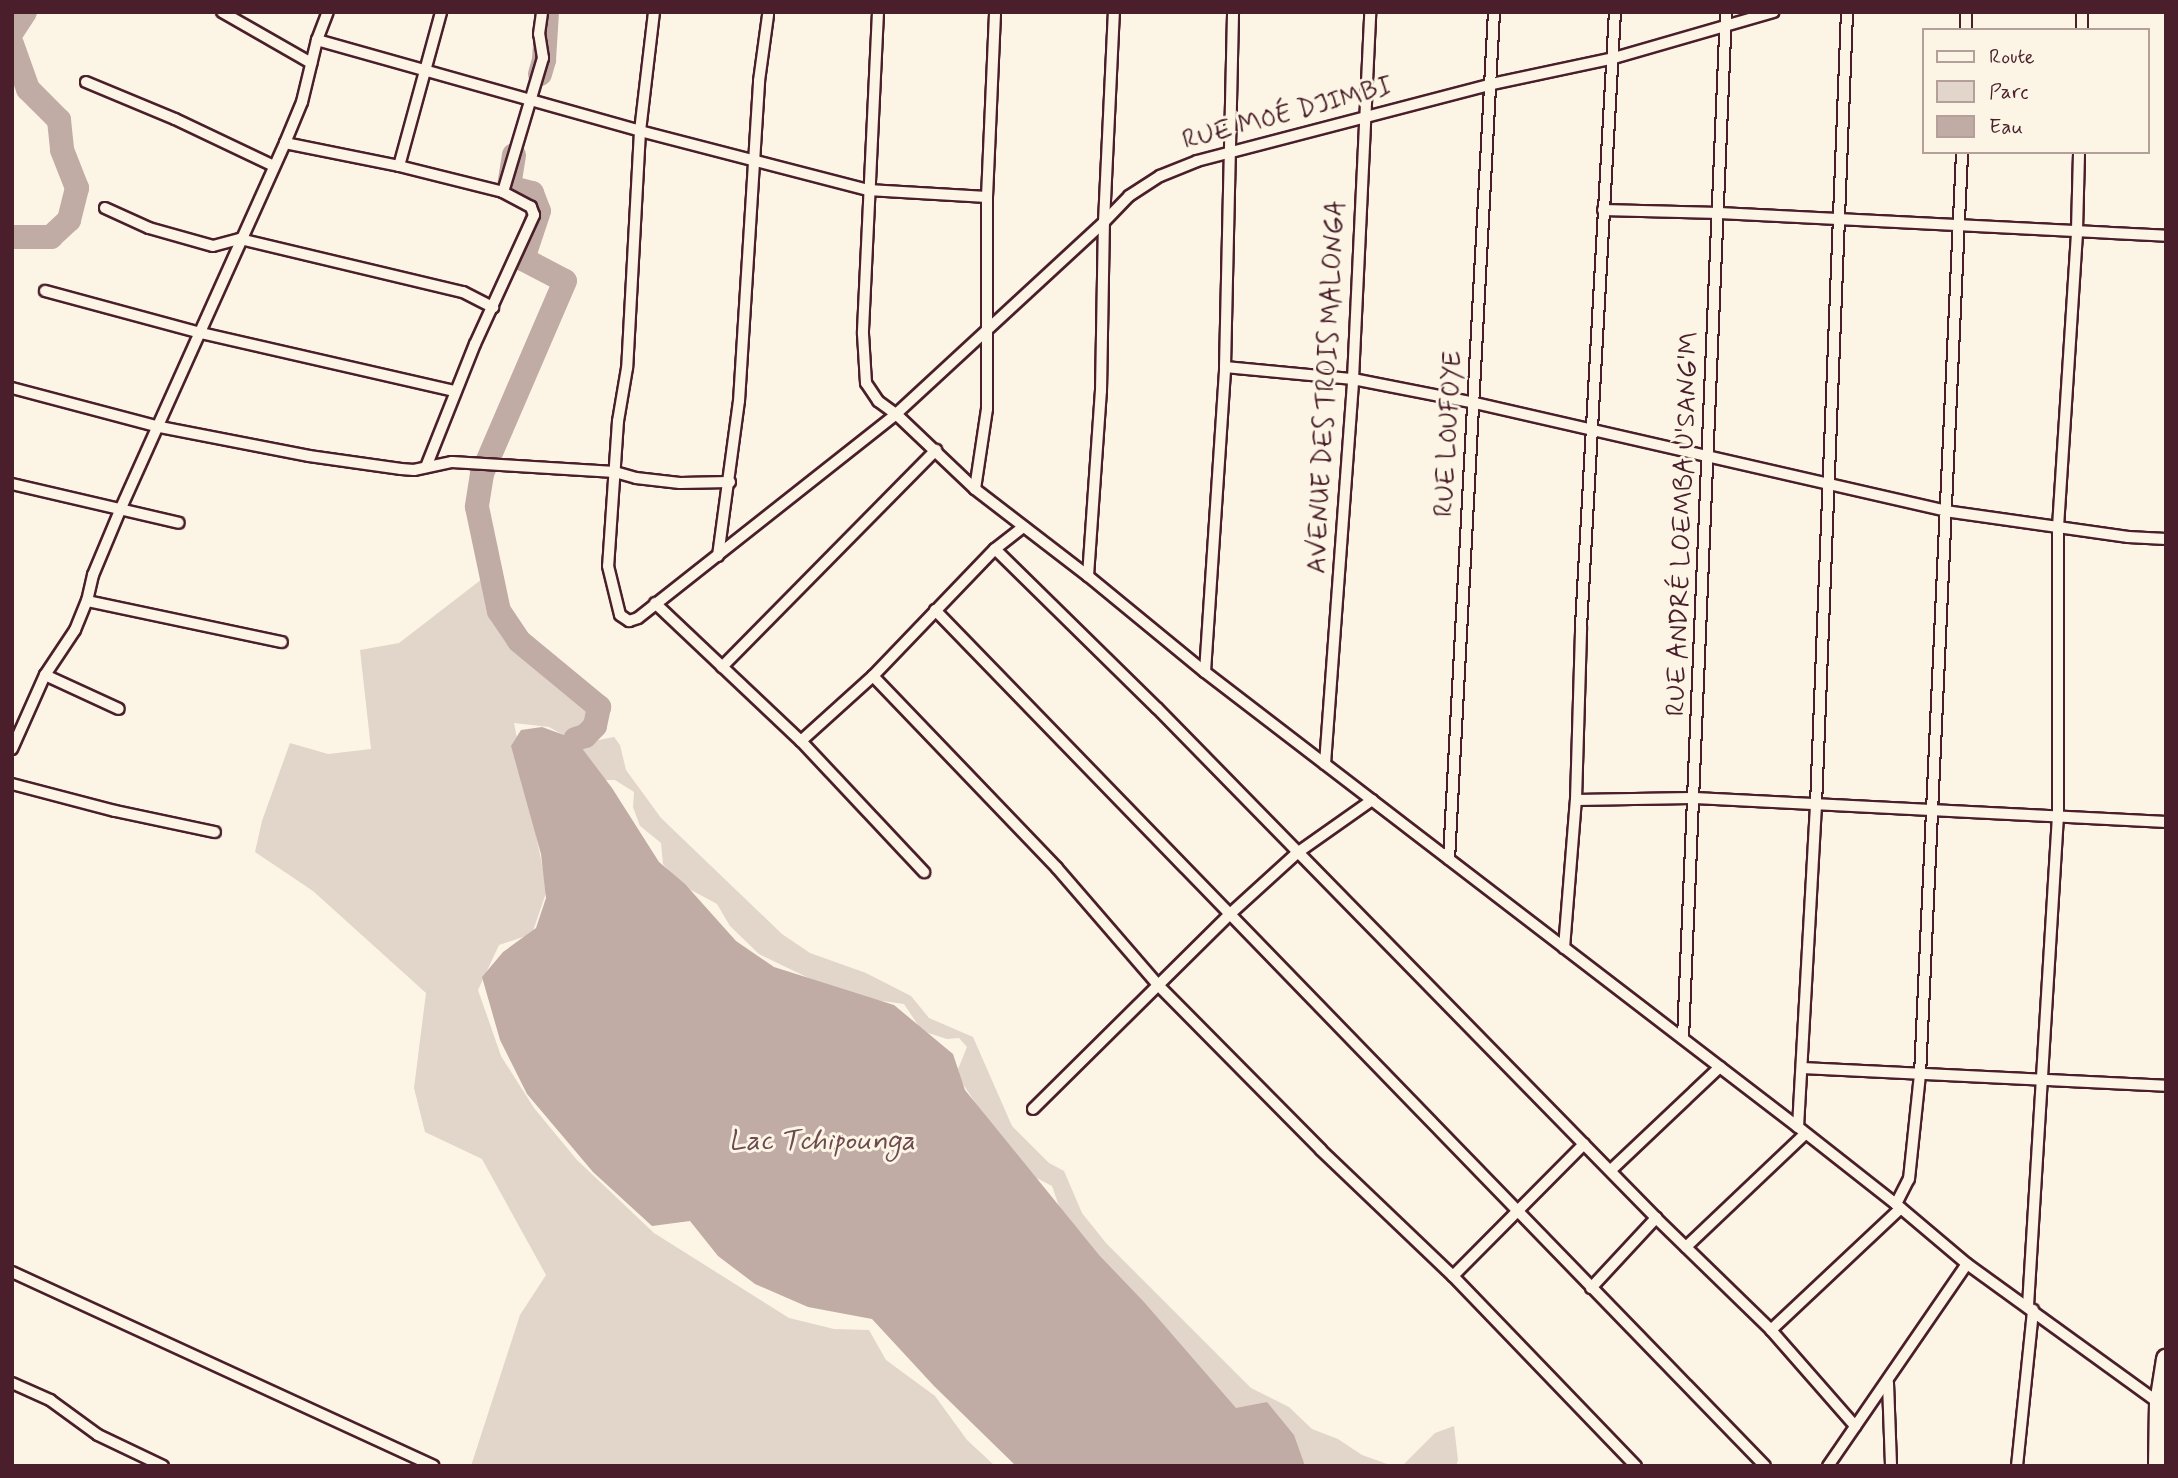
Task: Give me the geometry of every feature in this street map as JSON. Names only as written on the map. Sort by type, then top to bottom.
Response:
[{"type":"highway","points":[[2161,1453],[2159,1403],[2166,1359]]},
{"type":"street","points":[[222,12],[311,63]]},
{"type":"street","points":[[12,750],[45,675],[75,629],[87,601],[93,575],[121,508],[285,143],[302,102],[317,40],[328,12]]},
{"type":"street","points":[[399,166],[441,12]]},
{"type":"street","points":[[503,192],[543,58],[539,34],[542,12]]},
{"type":"street","points":[[615,472],[618,421],[627,368],[640,131],[654,12]]},
{"type":"street","points":[[878,12],[863,334],[866,383],[878,401],[897,414],[975,489],[1088,576],[1205,672],[1683,1038],[1898,1206],[1967,1264],[2159,1403]]},
{"type":"street","points":[[975,489],[987,409],[987,197],[995,12]]},
{"type":"street","points":[[1088,576],[1101,391],[1104,222],[1114,12]]},
{"type":"street","points":[[1205,672],[1225,367],[1233,12]]},
{"type":"street","name":"AVENUE DES TROIS MALONGA","points":[[1325,764],[1353,379],[1370,12]]},
{"type":"street","name":"RUE LOUFOYE","points":[[1450,859],[1494,12]]},
{"type":"street","points":[[1564,948],[1576,800],[1581,627],[1615,12]]},
{"type":"street","name":"RUE ANDRÉ LOEMBA U'SANG'M","points":[[1683,1038],[1726,12]]},
{"type":"street","name":"RUE MOÉ DJIMBI","points":[[615,472],[608,566],[615,605],[620,615],[629,621],[718,556],[897,414],[1104,222],[1129,195],[1160,176],[1196,161],[1492,84],[1614,58],[1773,12]]},
{"type":"street","points":[[1686,1247],[1801,1130],[1801,1068],[1816,805],[1847,12]]},
{"type":"street","points":[[718,556],[739,401],[760,81],[768,15]]},
{"type":"street","points":[[317,40],[640,131],[868,190],[987,197]]},
{"type":"street","points":[[86,82],[274,166]]},
{"type":"street","points":[[285,143],[399,166],[503,192],[531,207],[534,215],[455,391],[426,467]]},
{"type":"street","points":[[1771,1330],[1898,1206],[1909,1179],[1920,1075],[1962,154]]},
{"type":"street","points":[[2017,1466],[2031,1308],[2041,1078],[2058,817],[2058,527],[2077,230],[2079,154]]},
{"type":"street","points":[[105,208],[149,228],[213,246],[240,239],[463,292],[493,307]]},
{"type":"street","points":[[1603,210],[1719,213],[2166,236]]},
{"type":"street","points":[[45,291],[201,333],[455,391]]},
{"type":"street","points":[[1225,367],[1353,379],[1475,403],[1945,511],[2166,539]]},
{"type":"street","points":[[12,388],[160,426],[309,456],[401,469],[452,462],[615,472],[636,478],[680,483],[730,482]]},
{"type":"street","points":[[722,667],[936,450]]},
{"type":"street","points":[[12,484],[179,523]]},
{"type":"street","points":[[801,741],[873,677],[995,549],[1023,527]]},
{"type":"street","points":[[995,549],[1656,1218],[1771,1330],[1856,1426]]},
{"type":"street","points":[[87,601],[282,642]]},
{"type":"street","points":[[655,603],[801,741],[924,872]]},
{"type":"street","points":[[935,610],[1765,1466]]},
{"type":"street","points":[[45,675],[119,709]]},
{"type":"street","points":[[873,677],[1057,868],[1157,984],[1321,1150],[1453,1276],[1636,1466]]},
{"type":"street","points":[[12,784],[115,811],[215,832]]},
{"type":"street","points":[[1576,800],[1695,798],[2166,822]]},
{"type":"street","points":[[1033,1109],[1230,914],[1297,853],[1372,800]]},
{"type":"street","points":[[1611,1170],[1720,1067]]},
{"type":"street","points":[[1801,1068],[2166,1086]]},
{"type":"street","points":[[1453,1276],[1584,1144]]},
{"type":"street","points":[[1591,1288],[1656,1218]]},
{"type":"street","points":[[1828,1466],[1967,1264]]},
{"type":"street","points":[[12,1272],[433,1466]]},
{"type":"street","points":[[12,1382],[50,1400],[98,1435],[163,1466]]},
{"type":"street","points":[[1888,1382],[1891,1466]]},
{"type":"green space","points":[[482,579],[551,666],[585,699],[594,741],[614,737],[620,745],[626,770],[661,818],[782,934],[810,953],[866,973],[911,996],[929,1018],[973,1037],[1012,1126],[1049,1163],[1064,1171],[1082,1213],[1106,1243],[1251,1388],[1289,1407],[1312,1429],[1338,1439],[1362,1455],[1393,1466],[1296,1466],[1232,1417],[1066,1226],[1052,1186],[1019,1169],[961,1081],[958,1069],[967,1047],[959,1038],[947,1039],[922,1031],[904,1004],[868,999],[825,986],[759,954],[730,926],[717,904],[680,884],[663,864],[661,843],[640,826],[633,807],[634,792],[615,780],[583,780],[575,752],[583,746],[549,727],[514,723],[547,890],[532,934],[499,945],[478,990],[501,1056],[534,1108],[577,1160],[654,1233],[789,1318],[834,1329],[869,1330],[886,1360],[935,1396],[967,1440],[995,1466],[471,1466],[520,1315],[546,1275],[482,1159],[425,1132],[414,1088],[426,993],[313,891],[255,852],[262,821],[290,743],[328,754],[371,749],[360,650],[399,643]]},
{"type":"green space","points":[[1454,1426],[1458,1460],[1456,1466],[1402,1466],[1435,1433]]},
{"type":"water","name":"Lac Tchipounga","points":[[542,727],[575,739],[612,788],[659,862],[685,884],[736,941],[774,967],[894,1005],[953,1054],[965,1090],[1099,1255],[1144,1302],[1236,1408],[1267,1402],[1294,1435],[1305,1466],[1016,1466],[934,1386],[872,1319],[808,1307],[755,1284],[718,1256],[690,1221],[652,1226],[593,1172],[527,1094],[500,1040],[482,977],[503,952],[536,928],[546,898],[541,854],[511,746],[521,730]]},
{"type":"waterway","points":[[12,32],[25,12]]},
{"type":"waterway","points":[[540,74],[544,60],[547,12]]},
{"type":"waterway","points":[[12,44],[28,89],[59,120],[62,150],[77,188],[69,220],[51,237],[12,237]]},
{"type":"waterway","points":[[514,155],[509,187],[532,193],[539,211],[523,259],[565,281],[482,474],[477,507],[499,611],[519,641],[599,707],[595,726],[585,736],[575,739]]}]
